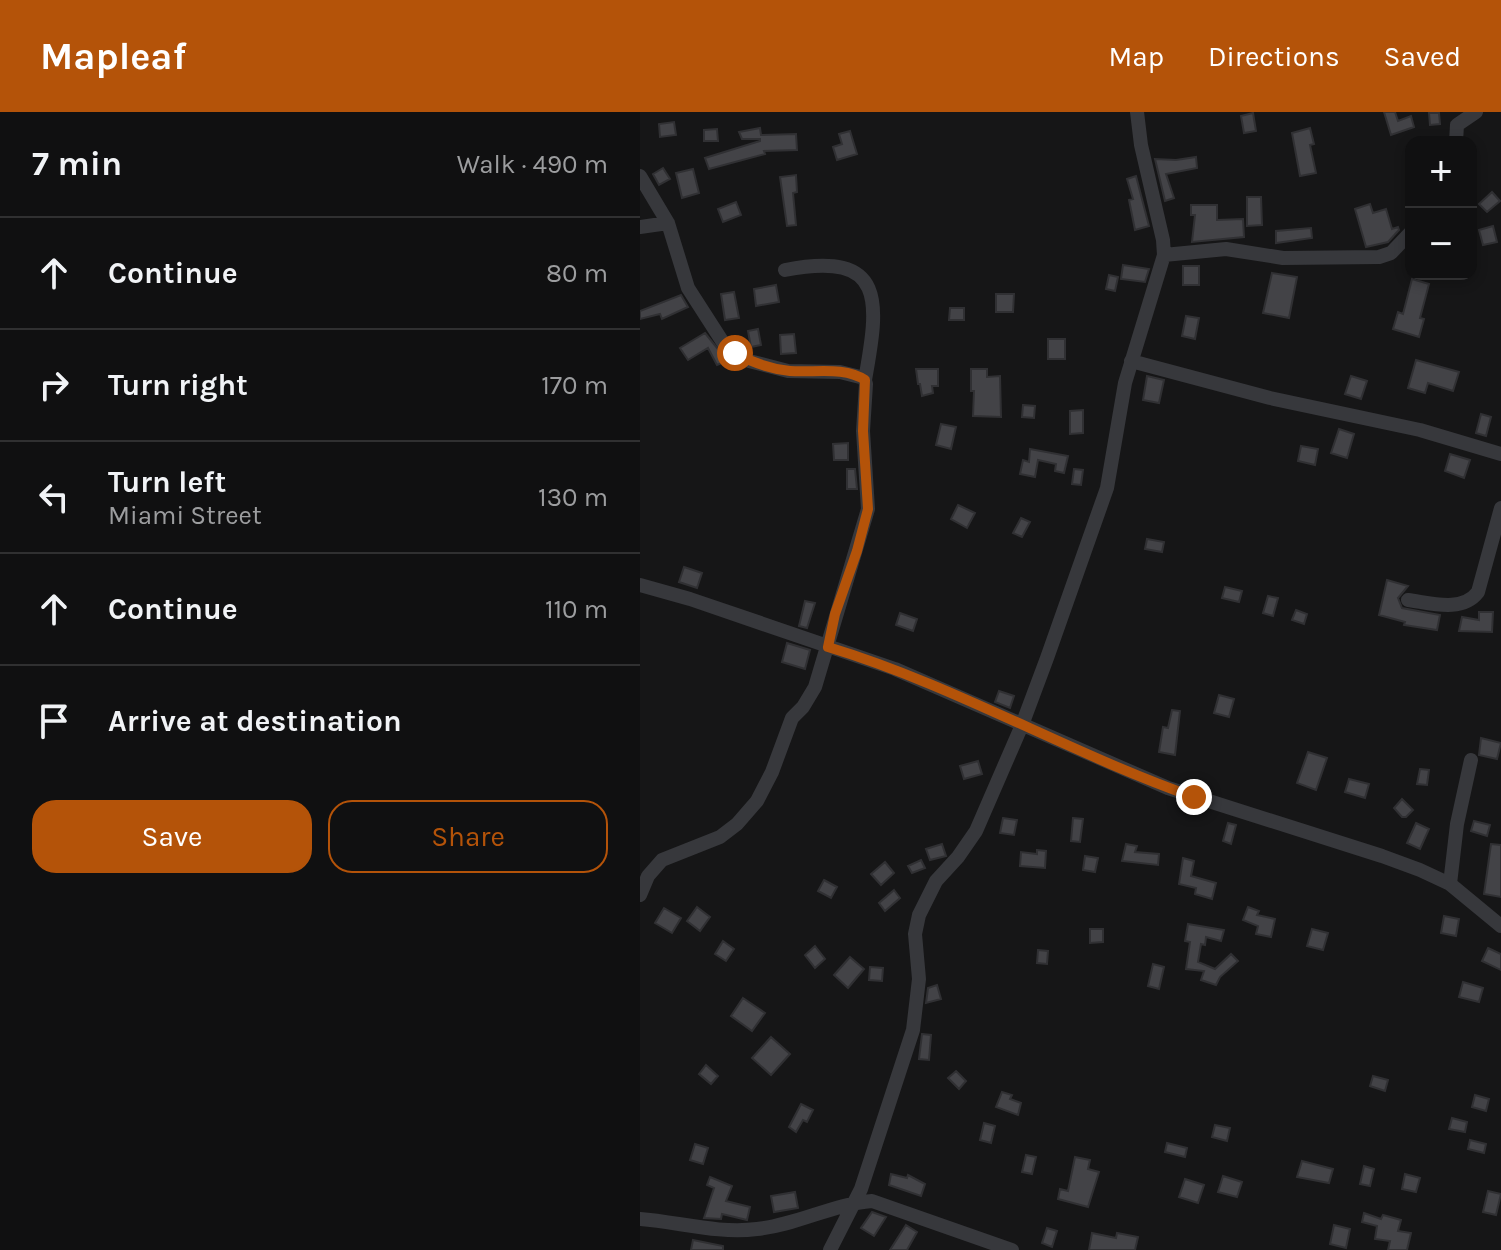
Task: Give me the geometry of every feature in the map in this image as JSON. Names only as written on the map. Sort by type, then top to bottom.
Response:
[{"type":"street","points":[[830,1250],[869,1167],[913,1030],[919,979],[915,934],[919,915],[936,881],[973,836],[1022,725],[1103,502],[1131,361],[1164,255],[1137,112]]},
{"type":"street","points":[[1456,136],[1457,125],[1476,112]]},
{"type":"street","points":[[640,176],[668,223],[688,288],[724,344],[749,361],[788,371],[840,372],[865,380]]},
{"type":"street","points":[[640,227],[668,223]]},
{"type":"street","points":[[1164,255],[1226,249],[1283,258],[1379,257],[1391,253],[1405,238]]},
{"type":"street","points":[[640,895],[648,876],[662,860],[720,837],[737,824],[757,801],[772,772],[792,718],[815,687],[868,509],[863,431],[865,380],[873,332],[872,291],[866,279],[855,272],[825,264],[785,270]]},
{"type":"street","points":[[1131,361],[1270,398],[1420,430],[1501,454]]},
{"type":"street","points":[[1408,600],[1464,604],[1473,599],[1478,592],[1501,508]]},
{"type":"street","points":[[640,585],[895,669],[1168,788],[1382,856],[1450,884],[1501,926]]},
{"type":"street","points":[[1450,884],[1457,824],[1471,760]]},
{"type":"street","points":[[640,1219],[736,1231],[779,1226],[854,1202],[872,1201],[1012,1250]]},
{"type":"building","points":[[1384,112],[1395,112],[1398,121],[1411,116],[1414,127],[1391,135]]},
{"type":"building","points":[[1253,113],[1256,131],[1244,133],[1241,116]]},
{"type":"building","points":[[1429,113],[1439,113],[1440,124],[1430,125]]},
{"type":"building","points":[[674,122],[676,135],[660,137],[659,124]]},
{"type":"building","points":[[760,128],[761,135],[796,134],[797,150],[764,151],[765,154],[709,169],[705,158],[760,141],[742,139],[739,132]]},
{"type":"building","points":[[1310,128],[1316,173],[1300,176],[1292,133]]},
{"type":"building","points":[[717,129],[718,141],[704,141],[704,130]]},
{"type":"building","points":[[850,131],[857,154],[837,160],[833,147],[842,144],[839,134]]},
{"type":"building","points":[[1196,157],[1197,168],[1166,174],[1174,198],[1165,201],[1155,159]]},
{"type":"building","points":[[663,168],[670,179],[659,185],[653,174]]},
{"type":"building","points":[[693,169],[699,193],[682,198],[676,173]]},
{"type":"building","points":[[796,175],[797,192],[793,193],[796,225],[787,226],[780,177]]},
{"type":"building","points":[[1136,176],[1149,226],[1135,230],[1129,200],[1133,199],[1127,179]]},
{"type":"building","points":[[1492,192],[1500,201],[1487,212],[1479,204]]},
{"type":"building","points":[[1247,197],[1261,197],[1262,225],[1247,226]]},
{"type":"building","points":[[736,202],[741,215],[723,222],[718,209]]},
{"type":"building","points":[[1370,204],[1373,213],[1386,209],[1392,229],[1398,227],[1399,230],[1388,242],[1366,247],[1355,209]]},
{"type":"building","points":[[1191,205],[1217,205],[1217,220],[1243,219],[1244,237],[1192,242],[1195,215],[1191,215]]},
{"type":"building","points":[[1493,226],[1497,242],[1483,245],[1479,230]]},
{"type":"building","points":[[1311,228],[1312,238],[1276,243],[1276,231]]},
{"type":"building","points":[[1123,265],[1149,269],[1145,282],[1121,279]]},
{"type":"building","points":[[1183,266],[1199,266],[1199,285],[1183,285]]},
{"type":"building","points":[[1272,273],[1297,277],[1289,318],[1263,313]]},
{"type":"building","points":[[1109,275],[1118,277],[1115,291],[1106,289]]},
{"type":"building","points":[[1412,280],[1429,284],[1420,318],[1424,319],[1419,337],[1393,329],[1398,312],[1403,314]]},
{"type":"building","points":[[776,285],[779,302],[756,306],[754,289]]},
{"type":"building","points":[[734,292],[739,318],[725,320],[721,294]]},
{"type":"building","points":[[996,294],[1014,294],[1013,312],[996,312]]},
{"type":"building","points":[[681,295],[688,307],[662,319],[660,314],[640,319],[640,311]]},
{"type":"building","points":[[950,308],[964,308],[964,320],[949,320]]},
{"type":"building","points":[[1186,316],[1199,318],[1195,339],[1182,336]]},
{"type":"building","points":[[758,329],[761,345],[751,347],[748,331]]},
{"type":"building","points":[[705,333],[725,362],[717,365],[708,348],[688,360],[680,348]]},
{"type":"building","points":[[794,334],[796,353],[781,354],[780,335]]},
{"type":"building","points":[[1048,339],[1065,339],[1065,359],[1048,359]]},
{"type":"building","points":[[1416,360],[1459,372],[1453,391],[1428,383],[1425,393],[1408,388]]},
{"type":"building","points":[[916,369],[938,369],[938,386],[932,386],[933,393],[922,396]]},
{"type":"building","points":[[971,369],[987,369],[987,377],[1000,376],[1001,417],[973,416]]},
{"type":"building","points":[[1147,376],[1164,380],[1159,403],[1143,400]]},
{"type":"building","points":[[1351,376],[1367,381],[1361,399],[1345,394]]},
{"type":"building","points":[[1023,405],[1035,406],[1034,418],[1022,417]]},
{"type":"building","points":[[1083,410],[1083,433],[1070,434],[1070,411]]},
{"type":"building","points":[[1481,414],[1491,417],[1486,436],[1476,433]]},
{"type":"building","points":[[941,424],[956,427],[951,449],[936,445]]},
{"type":"building","points":[[1339,429],[1354,434],[1347,458],[1331,453]]},
{"type":"building","points":[[848,443],[848,460],[834,460],[833,444]]},
{"type":"building","points":[[1301,446],[1318,449],[1315,465],[1298,461]]},
{"type":"building","points":[[1030,449],[1068,456],[1064,473],[1055,471],[1056,464],[1038,460],[1035,477],[1020,474],[1023,460],[1029,462]]},
{"type":"building","points":[[1450,454],[1470,460],[1464,478],[1445,471]]},
{"type":"building","points":[[847,469],[855,469],[857,489],[847,489]]},
{"type":"building","points":[[1074,469],[1083,470],[1081,485],[1072,484]]},
{"type":"building","points":[[958,505],[975,513],[967,528],[951,519]]},
{"type":"building","points":[[1021,518],[1030,522],[1022,537],[1013,533]]},
{"type":"building","points":[[1147,539],[1164,542],[1162,552],[1145,549]]},
{"type":"building","points":[[684,567],[702,573],[697,588],[679,582]]},
{"type":"building","points":[[1387,580],[1408,586],[1398,598],[1402,608],[1440,615],[1437,630],[1404,625],[1405,622],[1379,615]]},
{"type":"building","points":[[1225,587],[1242,591],[1239,602],[1222,598]]},
{"type":"building","points":[[1268,596],[1278,598],[1273,616],[1263,613]]},
{"type":"building","points":[[805,601],[815,603],[807,628],[799,626]]},
{"type":"building","points":[[1296,610],[1307,614],[1304,624],[1292,620]]},
{"type":"building","points":[[1479,612],[1493,612],[1492,632],[1459,631],[1462,617],[1479,620]]},
{"type":"building","points":[[900,613],[917,619],[913,631],[896,625]]},
{"type":"building","points":[[787,643],[810,650],[805,669],[782,662]]},
{"type":"building","points":[[999,691],[1014,696],[1010,708],[995,702]]},
{"type":"building","points":[[1219,695],[1234,699],[1229,717],[1214,713]]},
{"type":"building","points":[[1172,710],[1180,711],[1175,755],[1159,752],[1163,727],[1168,728]]},
{"type":"building","points":[[1481,738],[1501,743],[1497,759],[1479,755]]},
{"type":"building","points":[[1308,752],[1327,758],[1316,790],[1297,783]]},
{"type":"building","points":[[978,761],[982,774],[964,779],[960,766]]},
{"type":"building","points":[[1420,769],[1429,770],[1427,785],[1417,784]]},
{"type":"building","points":[[1349,779],[1369,784],[1365,798],[1345,792]]},
{"type":"building","points":[[1402,799],[1413,810],[1406,817],[1394,808]]},
{"type":"building","points":[[1003,818],[1017,820],[1014,835],[1000,833]]},
{"type":"building","points":[[1073,818],[1083,819],[1080,842],[1071,841]]},
{"type":"building","points":[[1474,821],[1490,825],[1487,836],[1471,831]]},
{"type":"building","points":[[1228,823],[1236,825],[1231,844],[1223,841]]},
{"type":"building","points":[[1416,823],[1429,829],[1420,849],[1407,843]]},
{"type":"building","points":[[942,844],[946,856],[930,860],[926,849]]},
{"type":"building","points":[[1126,844],[1137,846],[1135,852],[1159,854],[1158,865],[1122,861]]},
{"type":"building","points":[[1491,844],[1501,845],[1501,897],[1484,894]]},
{"type":"building","points":[[1037,850],[1046,851],[1045,868],[1020,866],[1021,852],[1037,854]]},
{"type":"building","points":[[1085,856],[1098,858],[1095,872],[1083,870]]},
{"type":"building","points":[[1183,858],[1194,861],[1191,876],[1216,883],[1212,899],[1195,894],[1196,888],[1179,884]]},
{"type":"building","points":[[921,860],[925,868],[912,873],[908,866]]},
{"type":"building","points":[[885,862],[894,873],[881,885],[871,874]]},
{"type":"building","points":[[824,880],[837,887],[831,898],[818,891]]},
{"type":"building","points":[[894,890],[900,898],[885,911],[879,903]]},
{"type":"building","points":[[697,907],[710,917],[700,931],[687,921]]},
{"type":"building","points":[[1248,907],[1259,911],[1257,915],[1275,919],[1271,937],[1256,934],[1258,926],[1243,920]]},
{"type":"building","points":[[664,908],[681,918],[672,933],[655,923]]},
{"type":"building","points":[[1444,916],[1459,919],[1456,936],[1441,933]]},
{"type":"building","points":[[1188,924],[1224,930],[1221,941],[1206,937],[1205,945],[1201,944],[1198,962],[1215,969],[1231,954],[1238,961],[1220,977],[1216,985],[1201,980],[1204,971],[1186,969],[1190,942],[1185,941]]},
{"type":"building","points":[[1090,929],[1103,929],[1103,942],[1090,943]]},
{"type":"building","points":[[1312,929],[1328,933],[1323,950],[1307,946]]},
{"type":"building","points":[[723,941],[734,949],[726,961],[715,954]]},
{"type":"building","points":[[815,946],[825,959],[815,968],[805,955]]},
{"type":"building","points":[[1488,948],[1501,954],[1501,970],[1482,961]]},
{"type":"building","points":[[1038,950],[1048,951],[1047,964],[1037,963]]},
{"type":"building","points":[[850,957],[864,969],[848,988],[834,975]]},
{"type":"building","points":[[1153,964],[1164,967],[1159,989],[1148,986]]},
{"type":"building","points":[[870,967],[883,968],[882,981],[869,980]]},
{"type":"building","points":[[1463,982],[1483,988],[1479,1002],[1459,997]]},
{"type":"building","points":[[937,985],[941,999],[926,1003],[928,988]]},
{"type":"building","points":[[743,998],[765,1013],[752,1031],[731,1016]]},
{"type":"building","points":[[922,1034],[931,1035],[929,1060],[919,1059]]},
{"type":"building","points":[[771,1037],[790,1054],[771,1075],[752,1058]]},
{"type":"building","points":[[706,1065],[718,1076],[711,1084],[699,1074]]},
{"type":"building","points":[[956,1071],[966,1081],[959,1089],[948,1078]]},
{"type":"building","points":[[1373,1076],[1388,1080],[1385,1091],[1370,1086]]},
{"type":"building","points":[[1002,1092],[1012,1095],[1010,1099],[1021,1103],[1018,1115],[996,1107]]},
{"type":"building","points":[[1475,1095],[1489,1099],[1486,1111],[1472,1107]]},
{"type":"building","points":[[801,1104],[813,1110],[807,1122],[803,1120],[796,1132],[789,1127]]},
{"type":"building","points":[[1452,1118],[1467,1122],[1465,1132],[1449,1129]]},
{"type":"building","points":[[984,1123],[995,1126],[991,1143],[980,1140]]},
{"type":"building","points":[[1215,1125],[1230,1128],[1227,1141],[1212,1137]]},
{"type":"building","points":[[1470,1140],[1486,1144],[1484,1153],[1468,1149]]},
{"type":"building","points":[[1167,1143],[1187,1148],[1185,1157],[1165,1152]]},
{"type":"building","points":[[695,1144],[708,1148],[703,1164],[690,1160]]},
{"type":"building","points":[[1026,1155],[1036,1157],[1032,1174],[1022,1172]]},
{"type":"building","points":[[1075,1157],[1090,1160],[1088,1169],[1099,1172],[1088,1207],[1058,1199],[1060,1189],[1068,1191]]},
{"type":"building","points":[[1302,1161],[1333,1169],[1329,1183],[1297,1177]]},
{"type":"building","points":[[1364,1166],[1374,1169],[1370,1186],[1360,1184]]},
{"type":"building","points":[[891,1174],[907,1178],[908,1175],[925,1184],[921,1196],[889,1185]]},
{"type":"building","points":[[1405,1174],[1420,1178],[1416,1192],[1402,1189]]},
{"type":"building","points":[[1223,1176],[1242,1182],[1237,1197],[1218,1192]]},
{"type":"building","points":[[710,1177],[732,1186],[726,1201],[750,1207],[747,1220],[722,1214],[721,1219],[704,1218],[714,1188],[707,1185]]},
{"type":"building","points":[[1185,1179],[1204,1185],[1198,1203],[1179,1197]]},
{"type":"building","points":[[1488,1191],[1501,1194],[1496,1215],[1483,1212]]},
{"type":"building","points":[[795,1192],[798,1208],[774,1212],[771,1196]]},
{"type":"building","points":[[872,1212],[886,1217],[874,1236],[861,1228]]},
{"type":"building","points":[[1364,1213],[1381,1219],[1383,1215],[1401,1220],[1398,1231],[1411,1233],[1407,1250],[1388,1250],[1390,1241],[1375,1239],[1377,1226],[1362,1222]]},
{"type":"building","points":[[906,1225],[917,1232],[907,1250],[890,1250]]},
{"type":"building","points":[[1334,1225],[1350,1229],[1346,1248],[1330,1244]]},
{"type":"building","points":[[1047,1228],[1057,1231],[1052,1247],[1042,1243]]},
{"type":"building","points":[[1092,1233],[1116,1238],[1117,1233],[1138,1237],[1135,1250],[1089,1250]]},
{"type":"building","points":[[693,1240],[723,1246],[723,1250],[691,1250]]},
{"type":"route","points":[[735,353],[749,361],[788,371],[840,372],[865,380],[863,431],[868,509],[835,614],[828,647],[895,669],[1135,775],[1194,797]]}]
